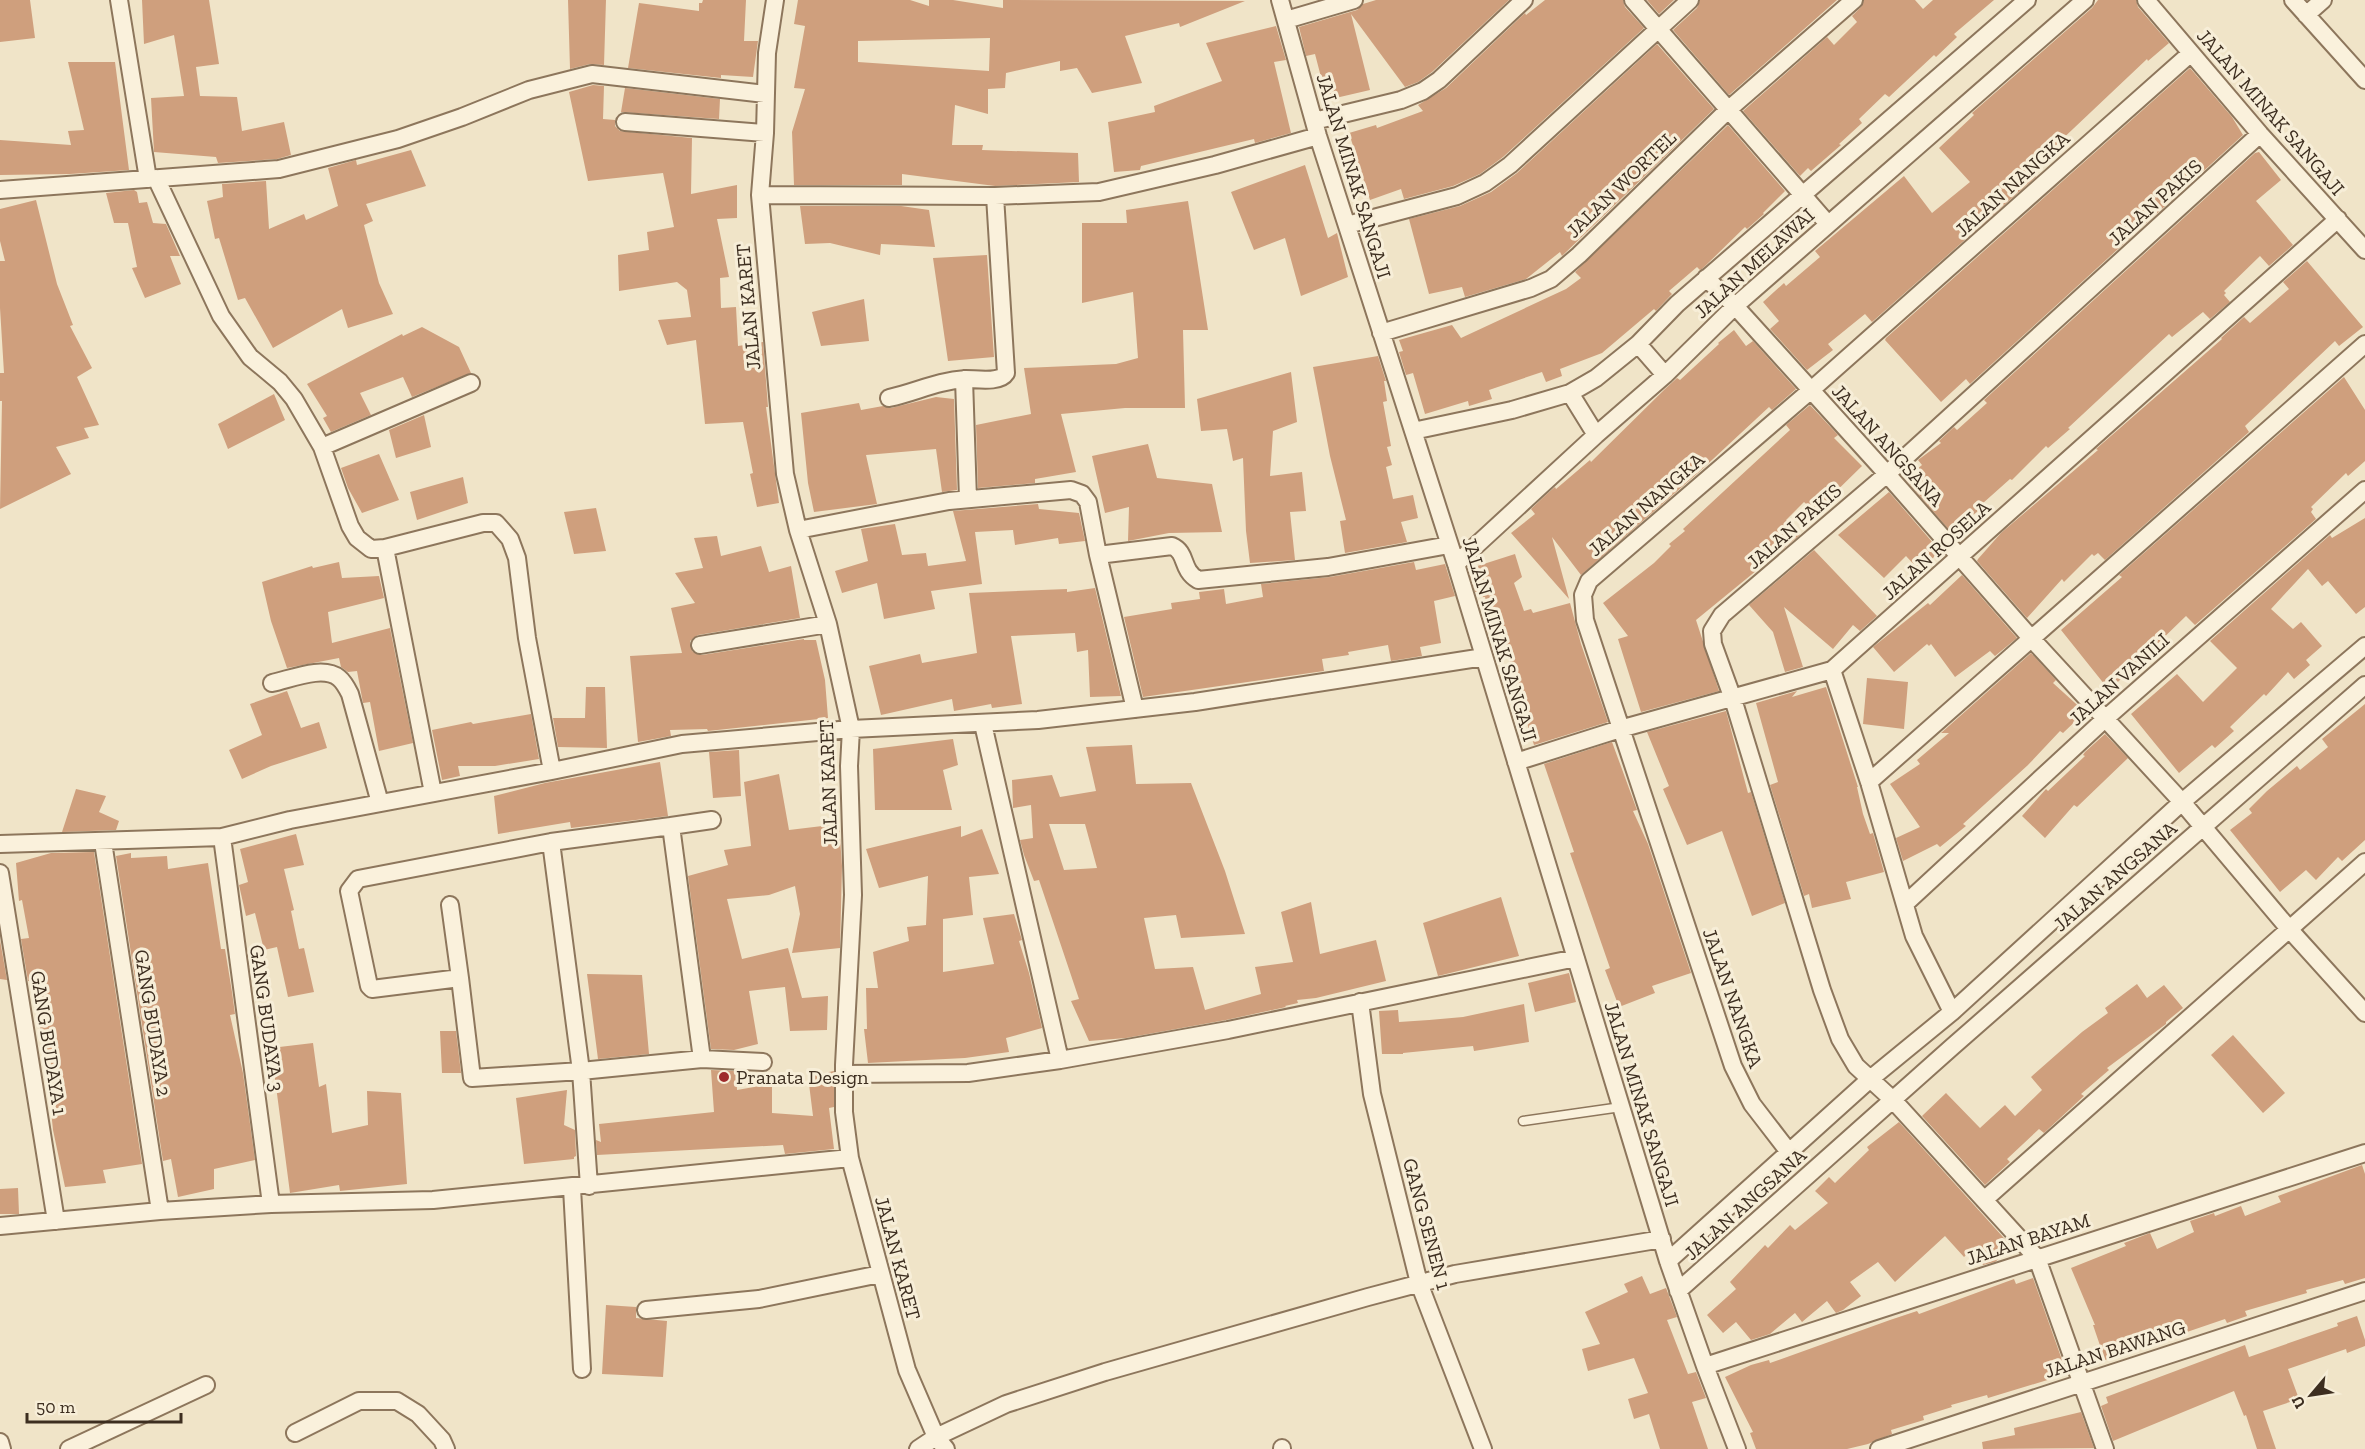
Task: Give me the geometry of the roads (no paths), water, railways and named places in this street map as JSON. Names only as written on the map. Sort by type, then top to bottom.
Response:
[{"type":"street","points":[[119,0],[152,178],[221,316],[250,357],[268,371],[294,399],[322,447],[350,526],[357,538],[371,549],[385,548],[483,523],[496,523],[510,539],[517,558],[527,638],[552,771]]},
{"type":"street","name":"JALAN KARET","points":[[775,0],[767,53],[765,133],[760,195],[785,474],[798,530],[828,624],[850,729],[852,895],[844,1112],[850,1158],[907,1370],[941,1443]]},
{"type":"street","name":"JALAN MINAK SANGAJI","points":[[1280,0],[1316,128],[1456,564],[1668,1261],[1737,1449]]},
{"type":"street","points":[[1286,20],[1354,0]]},
{"type":"street","points":[[760,195],[995,196],[1099,192],[1215,165],[1423,91],[1439,80],[1524,0]]},
{"type":"street","points":[[1633,0],[1828,224]]},
{"type":"street","points":[[1347,225],[1456,196],[1485,183],[1510,165],[1690,0]]},
{"type":"street","name":"JALAN WORTEL","points":[[1381,333],[1531,288],[1551,279],[1579,255],[1729,109],[1854,0]]},
{"type":"street","name":"JALAN MELAWAI","points":[[1413,431],[1512,410],[1570,393],[1596,378],[1638,344],[1706,278],[2027,0]]},
{"type":"street","name":"JALAN MELAWAI","points":[[1456,564],[1665,375],[1734,306],[2085,0]]},
{"type":"street","name":"JALAN MINAK SANGAJI","points":[[2146,0],[2260,134],[2365,250]]},
{"type":"street","points":[[2294,0],[2365,80]]},
{"type":"street","points":[[2306,15],[2324,0]]},
{"type":"street","name":"JALAN NANGKA","points":[[1789,1152],[1752,1104],[1733,1066],[1585,620],[1582,595],[1589,581],[1810,391],[2191,54]]},
{"type":"street","points":[[0,190],[152,178],[213,176],[279,169],[398,139],[462,117],[529,90],[592,74],[765,94]]},
{"type":"street","points":[[625,122],[765,133]]},
{"type":"street","name":"JALAN PAKIS","points":[[1893,1100],[1856,1066],[1840,1039],[1822,990],[1733,699],[1713,644],[1712,631],[1722,615],[1887,474],[2260,134]]},
{"type":"street","points":[[889,398],[932,384],[1000,378],[1006,373],[995,196]]},
{"type":"street","name":"JALAN ROSELA","points":[[1832,670],[2338,219]]},
{"type":"street","name":"JALAN ANGSANA","points":[[1706,278],[1887,474],[2030,638],[2182,802],[2290,930],[2365,1013]]},
{"type":"street","points":[[1638,344],[1665,375]]},
{"type":"street","points":[[1869,782],[2365,344]]},
{"type":"street","points":[[964,380],[968,499]]},
{"type":"street","points":[[322,447],[471,383]]},
{"type":"street","points":[[1570,393],[1596,435]]},
{"type":"street","points":[[798,530],[949,501],[1071,490],[1082,494],[1088,502],[1098,555],[1135,709]]},
{"type":"street","name":"JALAN VANILI","points":[[1905,904],[2106,718],[2365,490]]},
{"type":"street","points":[[1098,555],[1172,546],[1182,554],[1189,575],[1198,580],[1328,567],[1449,545]]},
{"type":"street","points":[[385,548],[433,793]]},
{"type":"street","points":[[700,645],[828,624]]},
{"type":"street","points":[[1668,1261],[1869,1080],[1952,1012],[2182,802],[2365,646]]},
{"type":"street","points":[[0,844],[222,837],[291,820],[682,744],[850,729],[983,724],[1135,709],[1195,702],[1484,657]]},
{"type":"street","points":[[1516,762],[1620,729],[1832,670],[1869,782],[1914,936],[1952,1012]]},
{"type":"street","points":[[272,683],[319,672],[333,674],[342,680],[350,694],[380,803]]},
{"type":"street","name":"JALAN ANGSANA","points":[[1678,1291],[2365,685]]},
{"type":"street","points":[[983,724],[1060,1059]]},
{"type":"street","points":[[460,978],[372,989],[369,986],[349,891],[352,883],[358,879],[551,842],[712,820]]},
{"type":"street","points":[[671,826],[702,1059]]},
{"type":"street","name":"GANG BUDAYA 3","points":[[222,837],[271,1204]]},
{"type":"street","name":"GANG BUDAYA 2","points":[[103,842],[160,1211]]},
{"type":"street","points":[[551,842],[581,1071],[582,1369]]},
{"type":"street","points":[[1984,1200],[2365,862]]},
{"type":"street","name":"GANG BUDAYA 1","points":[[0,873],[56,1221]]},
{"type":"street","points":[[450,905],[472,1078],[581,1071],[702,1059],[763,1062]]},
{"type":"street","points":[[844,1074],[968,1073],[1060,1059],[1228,1030],[1576,958]]},
{"type":"street","name":"GANG SENEN 1","points":[[1360,1002],[1372,1094],[1419,1283],[1484,1449]]},
{"type":"street","points":[[1893,1100],[2037,1258],[2105,1449]]},
{"type":"street","name":"JALAN BAYAM","points":[[1705,1366],[2365,1153]]},
{"type":"street","points":[[0,1226],[160,1211],[271,1204],[433,1200],[581,1187],[850,1158]]},
{"type":"street","points":[[918,1449],[941,1443],[1006,1404],[1094,1376],[1419,1283],[1455,1274],[1662,1239]]},
{"type":"street","points":[[646,1310],[759,1299],[880,1274]]},
{"type":"street","name":"JALAN BAWANG","points":[[1879,1449],[2365,1290]]},
{"type":"street","points":[[69,1449],[206,1384]]},
{"type":"street","points":[[295,1433],[358,1401],[397,1401],[418,1414],[442,1440],[446,1449]]},
{"type":"street","points":[[0,1442],[2,1449]]},
{"type":"lane","points":[[1523,1121],[1621,1107]]},
{"type":"place","name":"Pranata Design","points":[[724,1077]]}]
